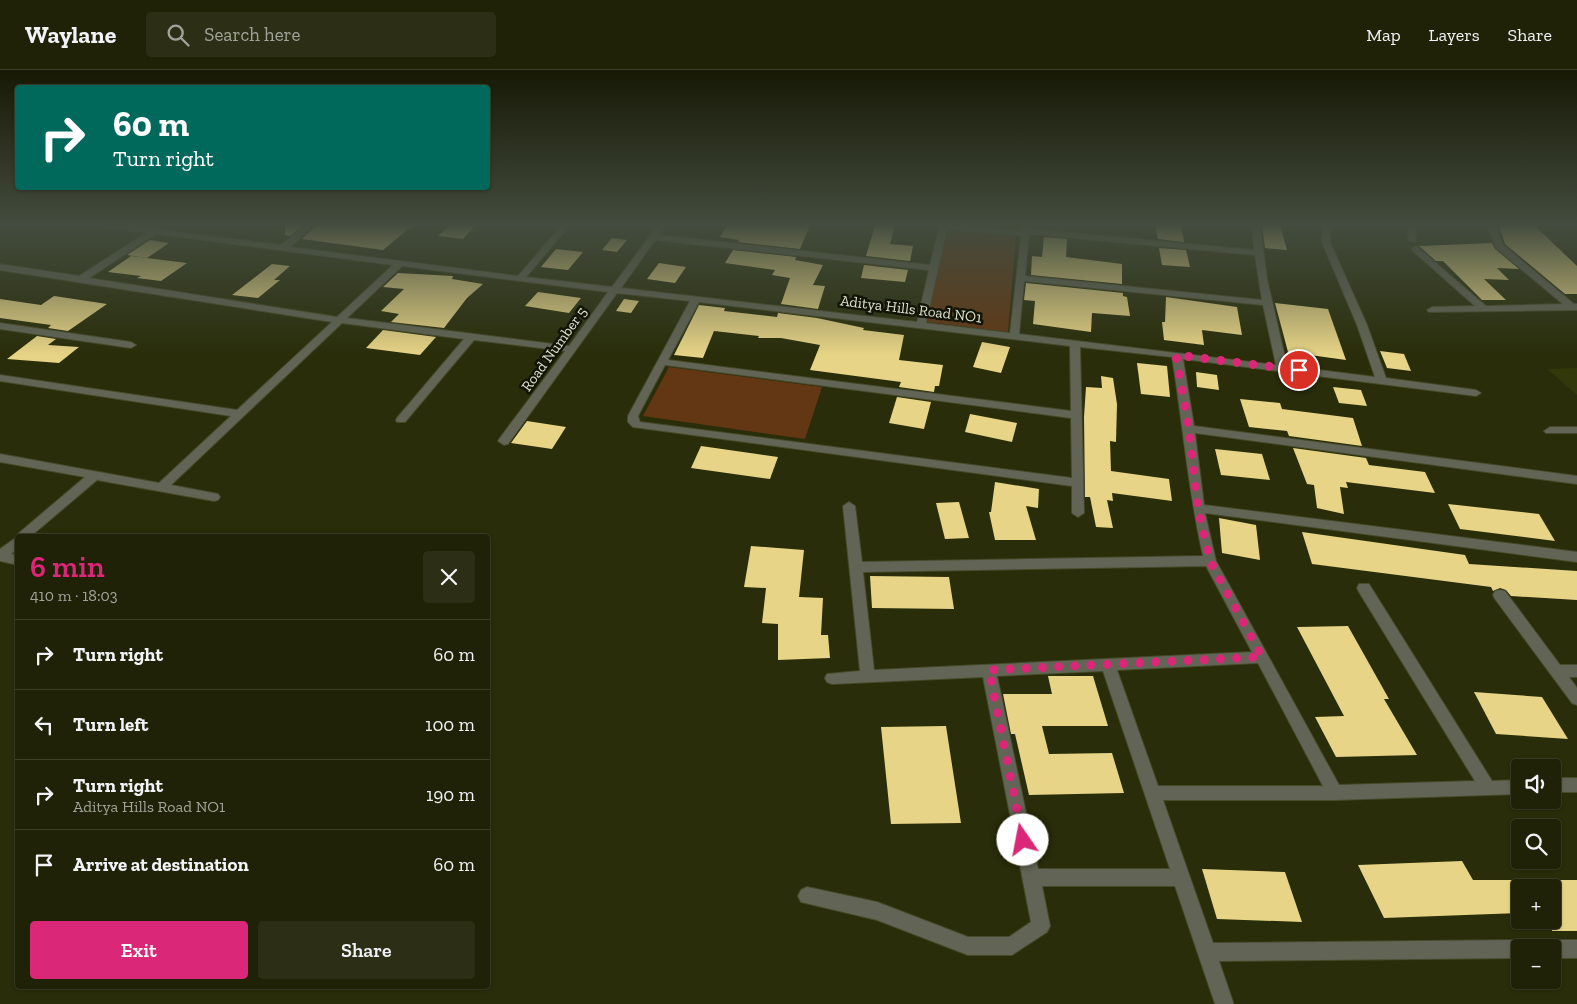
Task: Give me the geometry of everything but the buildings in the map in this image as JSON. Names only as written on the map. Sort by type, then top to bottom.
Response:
[{"type":"street","points":[[0,275],[10,269],[339,320],[572,349]]},
{"type":"street","points":[[81,279],[97,269]]},
{"type":"street","points":[[161,488],[394,269]]},
{"type":"street","name":"Aditya Hills Road NO1","points":[[442,269],[1176,355],[1476,393]]},
{"type":"street","points":[[520,279],[529,269]]},
{"type":"street","name":"Road Number 5","points":[[504,441],[631,269]]},
{"type":"street","points":[[921,325],[934,269]]},
{"type":"street","points":[[1014,336],[1021,269]]},
{"type":"street","points":[[1260,269],[1266,303],[1282,368]]},
{"type":"street","points":[[1338,269],[1362,324],[1382,381]]},
{"type":"street","points":[[1440,269],[1484,309]]},
{"type":"street","points":[[1527,269],[1574,307]]},
{"type":"street","points":[[1020,278],[1266,303]]},
{"type":"street","points":[[696,299],[633,416],[633,422],[637,425],[1077,483]]},
{"type":"street","points":[[1432,310],[1574,307]]},
{"type":"street","points":[[0,326],[132,345]]},
{"type":"street","points":[[401,420],[472,337]]},
{"type":"street","points":[[1075,343],[1078,512]]},
{"type":"street","points":[[1176,355],[1189,429],[1198,508],[1210,561],[1335,794]]},
{"type":"street","points":[[662,362],[1076,415]]},
{"type":"street","points":[[0,378],[239,414]]},
{"type":"street","points":[[1189,429],[1577,480]]},
{"type":"street","points":[[1550,431],[1577,430]]},
{"type":"street","points":[[0,458],[214,497]]},
{"type":"street","points":[[25,534],[95,475]]},
{"type":"street","points":[[849,506],[868,676]]},
{"type":"street","points":[[1198,508],[1577,557]]},
{"type":"street","points":[[0,556],[15,544]]},
{"type":"street","points":[[0,556],[15,559]]},
{"type":"street","points":[[856,567],[1210,561]]},
{"type":"street","points":[[1364,588],[1488,788]]},
{"type":"street","points":[[1500,595],[1577,699]]},
{"type":"street","points":[[832,678],[1262,657]]},
{"type":"street","points":[[1108,664],[1224,1002]]},
{"type":"street","points":[[807,896],[877,911],[968,946],[1012,946],[1041,926],[989,670]]},
{"type":"street","points":[[1556,671],[1577,671]]},
{"type":"street","points":[[1561,785],[1577,784]]},
{"type":"street","points":[[1153,793],[1335,794],[1511,787]]},
{"type":"street","points":[[1031,878],[1181,877]]},
{"type":"street","points":[[1207,952],[1511,949]]},
{"type":"street","points":[[1561,949],[1577,949]]},
{"type":"shaded area","points":[[938,269],[1013,269],[1008,332],[927,322]]},
{"type":"shaded area","points":[[669,367],[822,387],[805,439],[643,416]]},
{"type":"shaded area","points":[[1577,368],[1577,395],[1547,369]]},
{"type":"route","points":[[1023,840],[989,670],[1262,657],[1210,561],[1198,508],[1189,429],[1176,355],[1299,370]]}]
